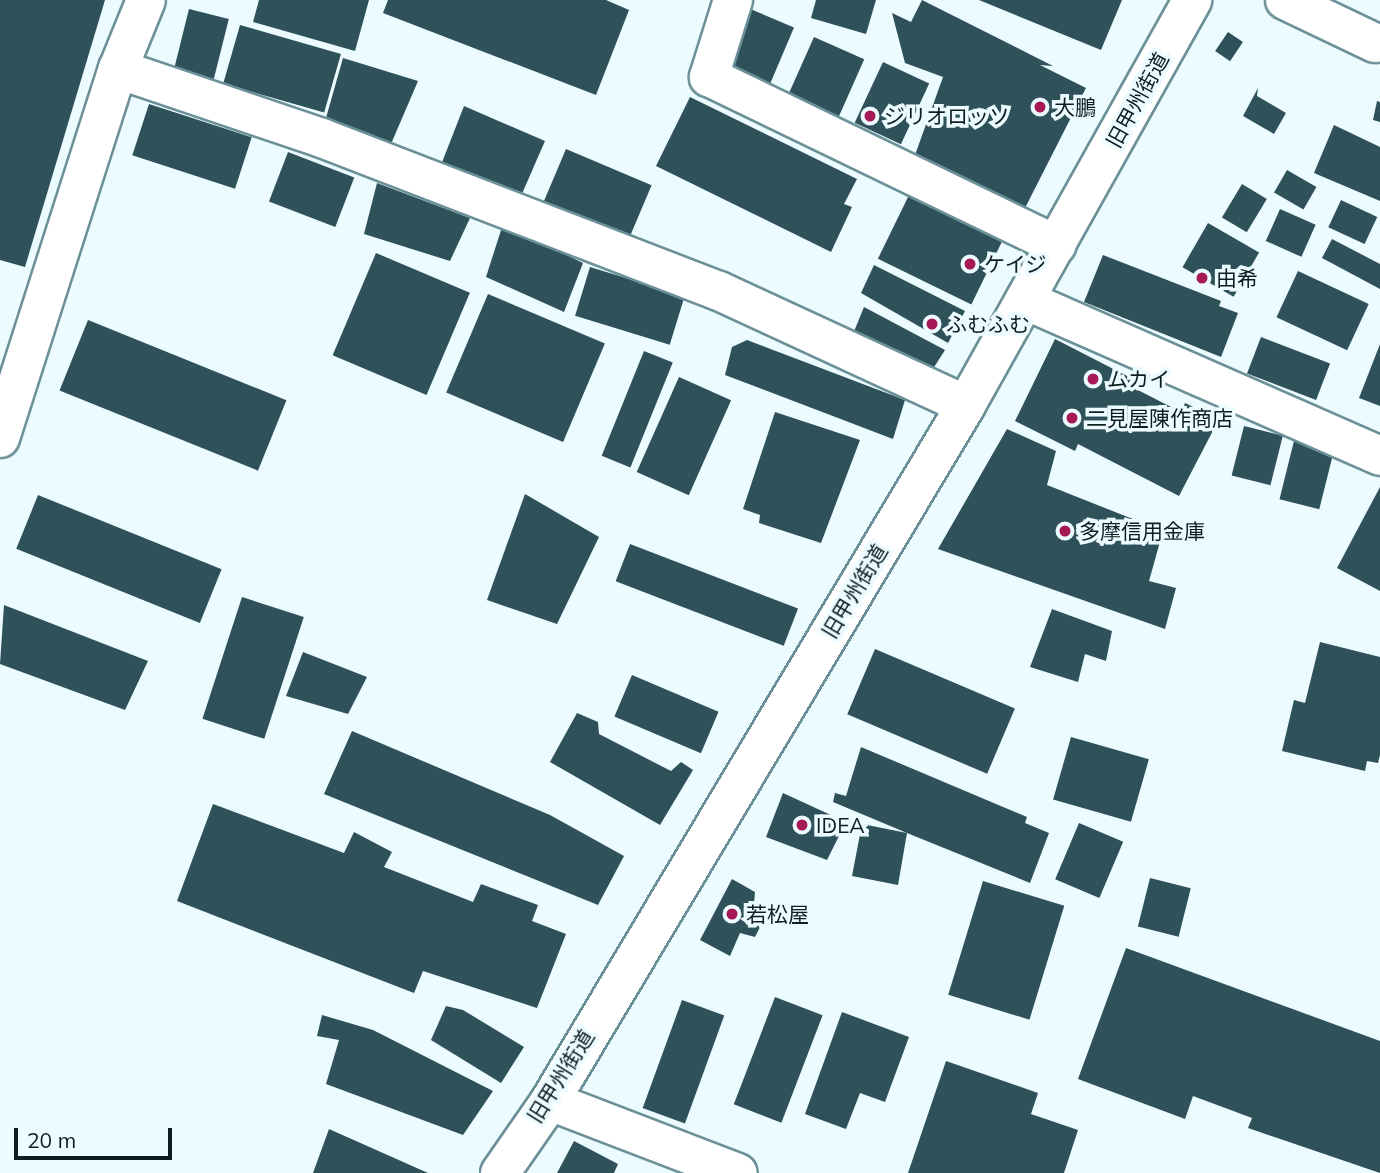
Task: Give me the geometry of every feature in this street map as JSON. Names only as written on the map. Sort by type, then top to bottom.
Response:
[{"type":"main road","points":[[0,438],[118,69],[146,0]]},
{"type":"main road","points":[[733,0],[709,77],[1056,245]]},
{"type":"main road","name":"旧甲州街道","points":[[500,1173],[550,1101],[966,405],[1192,0]]},
{"type":"main road","points":[[1285,0],[1376,43]]},
{"type":"main road","points":[[118,69],[322,138],[719,291],[966,405]]},
{"type":"main road","points":[[1025,299],[1380,456]]},
{"type":"main road","points":[[550,1101],[738,1173]]},
{"type":"building","points":[[0,0],[105,0],[25,267],[0,260]]},
{"type":"building","points":[[259,0],[369,0],[355,51],[253,22]]},
{"type":"building","points":[[388,0],[606,0],[629,10],[596,95],[383,13]]},
{"type":"building","points":[[816,0],[876,0],[866,34],[811,18]]},
{"type":"building","points":[[922,0],[1053,66],[1040,65],[1086,88],[1023,212],[915,155],[943,77],[905,63],[892,13],[911,22]]},
{"type":"building","points":[[979,0],[1122,0],[1101,50]]},
{"type":"building","points":[[748,8],[794,28],[769,87],[723,68]]},
{"type":"building","points":[[189,9],[229,19],[214,79],[174,69]]},
{"type":"building","points":[[240,25],[341,54],[324,113],[223,84]]},
{"type":"building","points":[[1228,32],[1243,42],[1230,61],[1215,51]]},
{"type":"building","points":[[814,37],[864,59],[837,120],[787,97]]},
{"type":"building","points":[[343,58],[418,81],[391,144],[326,118]]},
{"type":"building","points":[[883,62],[929,84],[901,144],[855,123]]},
{"type":"building","points":[[1258,88],[1257,96],[1286,113],[1274,134],[1243,116]]},
{"type":"building","points":[[690,97],[857,179],[844,204],[852,207],[831,252],[656,166]]},
{"type":"building","points":[[1377,101],[1380,102],[1380,122],[1373,120]]},
{"type":"building","points":[[149,104],[252,137],[235,189],[132,155]]},
{"type":"building","points":[[464,106],[545,141],[521,196],[439,170]]},
{"type":"building","points":[[1334,125],[1380,147],[1380,201],[1314,173]]},
{"type":"building","points":[[566,149],[652,185],[628,241],[542,205]]},
{"type":"building","points":[[288,152],[354,177],[335,227],[269,201]]},
{"type":"building","points":[[1287,170],[1316,187],[1303,210],[1274,193]]},
{"type":"building","points":[[377,183],[470,218],[450,261],[364,234]]},
{"type":"building","points":[[1242,184],[1267,199],[1247,232],[1222,217]]},
{"type":"building","points":[[909,195],[1002,241],[971,304],[878,259]]},
{"type":"building","points":[[1341,200],[1377,217],[1365,244],[1328,227]]},
{"type":"building","points":[[1280,209],[1316,225],[1301,257],[1266,241]]},
{"type":"building","points":[[1208,223],[1259,252],[1234,297],[1182,267]]},
{"type":"building","points":[[503,224],[583,263],[564,312],[486,277]]},
{"type":"building","points":[[1332,239],[1380,264],[1380,289],[1322,258]]},
{"type":"building","points":[[376,253],[470,293],[427,395],[333,355]]},
{"type":"building","points":[[1103,255],[1221,301],[1219,306],[1238,313],[1221,357],[1084,302]]},
{"type":"building","points":[[874,265],[965,311],[948,343],[861,293]]},
{"type":"building","points":[[590,267],[685,296],[670,345],[575,316]]},
{"type":"building","points":[[1298,271],[1369,304],[1347,350],[1276,317]]},
{"type":"building","points":[[488,294],[605,344],[563,442],[446,392]]},
{"type":"building","points":[[864,307],[945,350],[931,372],[853,334]]},
{"type":"building","points":[[88,320],[286,400],[258,471],[60,390]]},
{"type":"building","points":[[1261,337],[1330,364],[1316,400],[1247,373]]},
{"type":"building","points":[[1055,339],[1131,378],[1128,385],[1181,412],[1185,403],[1219,419],[1179,496],[1078,444],[1075,451],[1015,421]]},
{"type":"building","points":[[747,340],[905,400],[893,439],[725,375],[732,347]]},
{"type":"building","points":[[1380,344],[1380,406],[1359,398]]},
{"type":"building","points":[[644,351],[673,363],[630,467],[602,456]]},
{"type":"building","points":[[679,377],[731,400],[689,495],[637,472]]},
{"type":"building","points":[[775,412],[860,440],[821,543],[759,523],[760,515],[743,509]]},
{"type":"building","points":[[1244,426],[1283,436],[1270,485],[1232,475]]},
{"type":"building","points":[[1007,429],[1056,451],[1047,485],[1163,531],[1149,581],[1176,588],[1165,629],[938,549]]},
{"type":"building","points":[[1294,441],[1334,451],[1319,509],[1279,499]]},
{"type":"building","points":[[1380,487],[1380,591],[1337,568]]},
{"type":"building","points":[[525,494],[599,537],[557,624],[487,600]]},
{"type":"building","points":[[38,495],[222,569],[200,623],[16,549]]},
{"type":"building","points":[[630,544],[798,609],[784,646],[616,581]]},
{"type":"building","points":[[242,597],[304,617],[264,739],[202,719]]},
{"type":"building","points":[[4,605],[148,661],[125,710],[0,664]]},
{"type":"building","points":[[1052,609],[1112,631],[1106,661],[1085,654],[1078,682],[1030,667]]},
{"type":"building","points":[[1320,642],[1380,657],[1380,755],[1378,763],[1367,761],[1365,771],[1282,751],[1294,700],[1305,703]]},
{"type":"building","points":[[875,649],[1015,708],[987,774],[847,714]]},
{"type":"building","points":[[303,652],[367,677],[348,714],[286,696]]},
{"type":"building","points":[[632,675],[719,712],[701,753],[614,716]]},
{"type":"building","points":[[577,713],[598,722],[599,734],[671,771],[681,762],[693,770],[660,825],[550,762]]},
{"type":"building","points":[[352,731],[550,815],[624,856],[598,905],[324,794]]},
{"type":"building","points":[[1071,737],[1149,759],[1131,822],[1053,799]]},
{"type":"building","points":[[861,747],[1027,817],[1025,823],[1049,833],[1030,883],[833,802],[835,793],[846,796]]},
{"type":"building","points":[[783,793],[846,822],[827,860],[766,837]]},
{"type":"building","points":[[213,804],[344,853],[354,832],[392,852],[384,867],[473,902],[481,884],[538,905],[532,921],[566,934],[537,1008],[423,971],[414,993],[177,901]]},
{"type":"building","points":[[1079,823],[1123,842],[1099,898],[1055,879]]},
{"type":"building","points":[[862,824],[907,833],[898,885],[852,876]]},
{"type":"building","points":[[1150,878],[1191,888],[1179,937],[1138,927]]},
{"type":"building","points":[[732,879],[755,892],[754,904],[769,909],[755,937],[740,933],[730,956],[700,940]]},
{"type":"building","points":[[983,881],[1064,906],[1029,1020],[948,995]]},
{"type":"building","points":[[1126,948],[1380,1041],[1380,1173],[1248,1128],[1252,1118],[1193,1096],[1185,1119],[1078,1079]]},
{"type":"building","points":[[775,997],[823,1015],[781,1123],[734,1104]]},
{"type":"building","points":[[682,1000],[724,1015],[685,1123],[643,1108]]},
{"type":"building","points":[[446,1006],[463,1010],[524,1047],[501,1083],[431,1040]]},
{"type":"building","points":[[842,1012],[909,1037],[885,1102],[860,1093],[846,1129],[805,1114]]},
{"type":"building","points":[[322,1015],[373,1030],[493,1091],[463,1135],[326,1084],[339,1040],[317,1036]]},
{"type":"building","points":[[946,1061],[1038,1093],[1031,1114],[1078,1130],[1064,1173],[908,1173]]},
{"type":"building","points":[[329,1129],[428,1173],[313,1173]]},
{"type":"building","points":[[574,1141],[618,1164],[614,1173],[557,1173]]},
{"type":"place","name":"大鵬","points":[[1040,107]]},
{"type":"place","name":"ジリオロッソ","points":[[870,116]]},
{"type":"place","name":"ケイジ","points":[[970,264]]},
{"type":"place","name":"由希","points":[[1202,278]]},
{"type":"place","name":"ふむふむ","points":[[932,324]]},
{"type":"place","name":"ムカイ","points":[[1093,379]]},
{"type":"place","name":"二見屋陳作商店","points":[[1072,418]]},
{"type":"place","name":"多摩信用金庫","points":[[1065,531]]},
{"type":"place","name":"IDEA","points":[[802,825]]},
{"type":"place","name":"若松屋","points":[[732,914]]}]
